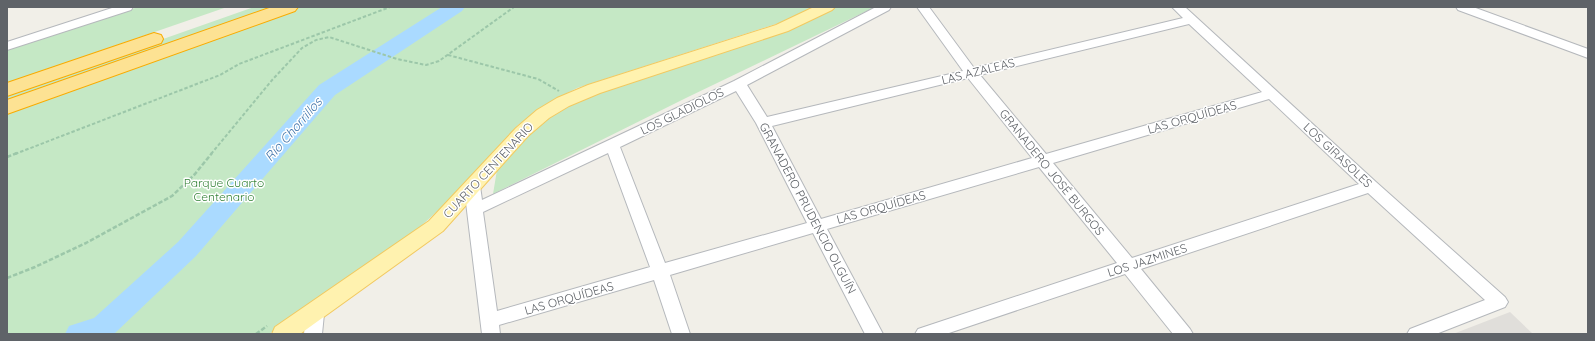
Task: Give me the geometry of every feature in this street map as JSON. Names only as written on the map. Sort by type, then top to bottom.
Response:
[{"type":"highway","points":[[7,90],[246,7]]},
{"type":"highway","points":[[7,107],[289,7]]},
{"type":"main road","name":"CUARTO CENTENARIO","points":[[284,334],[436,226],[522,132],[543,114],[563,102],[594,89],[782,28],[827,7]]},
{"type":"street","points":[[7,46],[106,7]]},
{"type":"street","points":[[7,39],[127,7]]},
{"type":"street","name":"LOS GLADIOLOS","points":[[476,209],[739,84],[885,7]]},
{"type":"street","name":"GRANADERO JOSÉ BURGOS","points":[[922,7],[971,73],[1184,334]]},
{"type":"street","name":"LOS GIRASOLES","points":[[1178,7],[1371,186],[1499,302],[1416,334]]},
{"type":"street","points":[[1462,7],[1588,54]]},
{"type":"street","name":"LAS AZALEAS","points":[[764,123],[1192,20]]},
{"type":"street","name":"GRANADERO PRUDENCIO OLGUÍN","points":[[739,84],[764,123],[816,226],[874,334]]},
{"type":"street","name":"LAS ORQUÍDEAS","points":[[490,327],[660,271],[1272,94]]},
{"type":"street","points":[[612,145],[660,271],[682,334]]},
{"type":"street","points":[[472,186],[490,327]]},
{"type":"street","name":"LOS JAZMINES","points":[[924,334],[1371,186]]},
{"type":"street","points":[[314,314],[314,334]]},
{"type":"path","points":[[7,157],[213,78],[239,64],[390,7]]},
{"type":"path","points":[[322,33],[329,37],[397,59],[426,64],[439,61],[514,7]]},
{"type":"path","points":[[7,278],[35,268],[86,243],[172,196],[195,174],[274,79],[302,48],[316,40],[329,37]]},
{"type":"path","points":[[448,55],[538,79],[562,92]]},
{"type":"shaded area","points":[[1510,312],[1533,334],[1453,334]]},
{"type":"green space","points":[[138,7],[227,7],[7,83],[7,50]]},
{"type":"green space","points":[[254,7],[275,7],[7,102],[7,94]]},
{"type":"green space","name":"Parque Cuarto Centenario","points":[[301,7],[816,7],[785,21],[577,88],[550,102],[518,125],[444,205],[408,238],[269,334],[7,334],[7,113]]},
{"type":"green space","points":[[836,7],[875,7],[688,97],[493,194],[497,170],[518,144],[540,123],[574,102],[828,12]]},
{"type":"waterway","name":"Río Chorrillos","points":[[79,334],[103,327],[187,249],[327,90],[455,7]]}]
